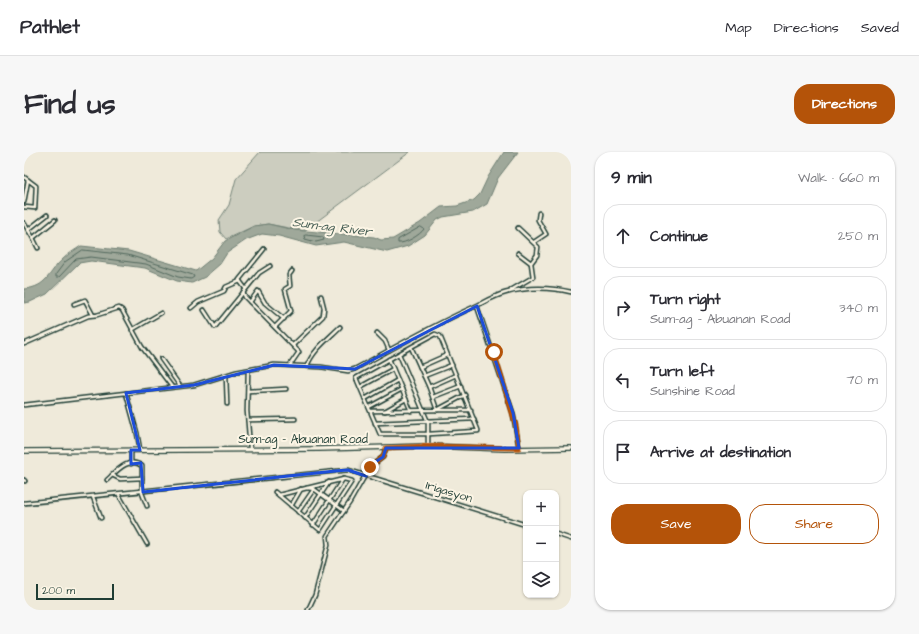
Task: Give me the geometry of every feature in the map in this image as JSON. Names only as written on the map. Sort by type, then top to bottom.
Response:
[{"type":"main road","name":"Sum-ag - Abuanan Road","points":[[24,450],[386,448],[428,446],[571,448]]},
{"type":"street","points":[[24,177],[36,186],[35,208],[24,207]]},
{"type":"street","points":[[24,202],[28,180]]},
{"type":"street","points":[[534,242],[546,234],[538,220],[539,213]]},
{"type":"street","points":[[28,230],[47,215]]},
{"type":"street","points":[[33,238],[55,220]]},
{"type":"street","points":[[24,223],[38,248]]},
{"type":"street","points":[[518,228],[534,242],[538,248],[538,254],[531,263]]},
{"type":"street","points":[[191,308],[198,302],[224,291],[226,287],[240,281],[264,249]]},
{"type":"street","points":[[510,292],[533,277],[531,263],[518,252]]},
{"type":"street","points":[[204,310],[215,327],[245,288],[261,271],[270,266]]},
{"type":"street","points":[[275,327],[291,310],[285,289],[290,286],[289,275],[292,271]]},
{"type":"street","points":[[240,281],[245,288]]},
{"type":"street","points":[[24,405],[194,385],[237,372],[274,365],[307,366],[348,371],[355,369],[497,295],[510,292],[553,288],[571,292]]},
{"type":"street","points":[[243,292],[245,297],[293,345],[299,354],[290,365]]},
{"type":"street","points":[[250,302],[258,292],[265,303],[284,319]]},
{"type":"street","points":[[293,345],[323,316],[324,308],[321,296]]},
{"type":"street","points":[[74,304],[85,300],[93,315]]},
{"type":"street","points":[[477,306],[513,413],[519,448]]},
{"type":"street","points":[[24,344],[93,315],[97,316],[121,309],[142,347],[172,387]]},
{"type":"street","points":[[132,330],[161,313]]},
{"type":"street","points":[[307,366],[310,359],[319,348],[340,327]]},
{"type":"street","points":[[377,333],[385,341],[389,350]]},
{"type":"street","points":[[438,334],[465,395],[478,431],[428,434],[383,434],[379,432],[356,378],[400,354],[438,334]]},
{"type":"street","points":[[411,347],[429,387],[437,410]]},
{"type":"street","points":[[400,354],[428,422],[428,446]]},
{"type":"street","points":[[420,367],[447,355]]},
{"type":"street","points":[[162,359],[180,386]]},
{"type":"street","points":[[389,360],[411,411]]},
{"type":"street","points":[[424,376],[452,365]]},
{"type":"street","points":[[360,387],[393,370]]},
{"type":"street","points":[[248,371],[248,420],[250,448]]},
{"type":"street","points":[[429,387],[456,375]]},
{"type":"street","points":[[226,376],[227,404]]},
{"type":"street","points":[[365,399],[398,380]]},
{"type":"street","points":[[433,397],[461,386]]},
{"type":"street","points":[[248,391],[286,389]]},
{"type":"street","points":[[369,407],[402,389]]},
{"type":"street","points":[[126,393],[140,450]]},
{"type":"street","points":[[437,410],[465,395]]},
{"type":"street","points":[[385,411],[406,400]]},
{"type":"street","points":[[371,411],[471,410]]},
{"type":"street","points":[[248,420],[295,419]]},
{"type":"street","points":[[375,423],[474,419]]},
{"type":"street","points":[[308,610],[316,595],[328,545],[327,536],[366,476],[372,464],[383,457],[386,448]]},
{"type":"street","points":[[131,450],[131,464]]},
{"type":"street","points":[[107,480],[121,466],[137,463],[142,466],[143,493],[147,506]]},
{"type":"street","name":"Irigasyon","points":[[24,503],[120,496],[348,470],[523,524]]},
{"type":"street","points":[[112,475],[120,479],[142,478]]},
{"type":"street","points":[[313,525],[344,479]]},
{"type":"street","points":[[275,492],[313,525],[321,529],[352,481],[344,479],[279,495]]},
{"type":"street","points":[[305,518],[329,482]]},
{"type":"street","points":[[307,488],[314,489],[344,511]]},
{"type":"street","points":[[291,506],[301,489]]},
{"type":"street","points":[[298,512],[314,489]]},
{"type":"street","points":[[120,496],[147,544]]},
{"type":"street","points":[[93,498],[102,518]]},
{"type":"street","points":[[559,535],[571,539]]},
{"type":"highlighted area","points":[[477,306],[513,413],[519,448],[386,448],[383,457],[372,464],[366,476],[348,470],[143,492],[141,463],[131,464],[131,450],[140,450],[126,393],[194,385],[274,365],[355,369]]},
{"type":"shaded area","points":[[260,152],[410,152],[304,231],[268,224],[254,226],[226,239],[220,232],[219,220],[229,205],[236,179]]},
{"type":"water","points":[[504,152],[518,152],[498,178],[487,204],[473,212],[443,217],[437,220],[425,235],[408,246],[387,252],[344,242],[316,246],[279,236],[262,234],[246,240],[227,253],[220,264],[205,277],[192,283],[177,281],[145,268],[91,261],[79,263],[47,294],[30,302],[24,303],[24,289],[32,288],[43,282],[63,259],[81,246],[129,251],[196,271],[212,258],[225,241],[254,226],[268,224],[295,230],[374,237],[381,240],[393,239],[420,223],[441,207],[457,206],[474,200],[480,194],[488,177]]},
{"type":"waterway","points":[[345,471],[364,476]]},
{"type":"waterway","points":[[367,477],[394,486]]},
{"type":"waterway","points":[[24,505],[286,478]]},
{"type":"route","points":[[370,467],[383,457],[386,448],[428,446],[505,449],[519,448],[513,413],[494,352]]},
{"type":"water label","name":"Sum-ag River","points":[[332,227]]}]
